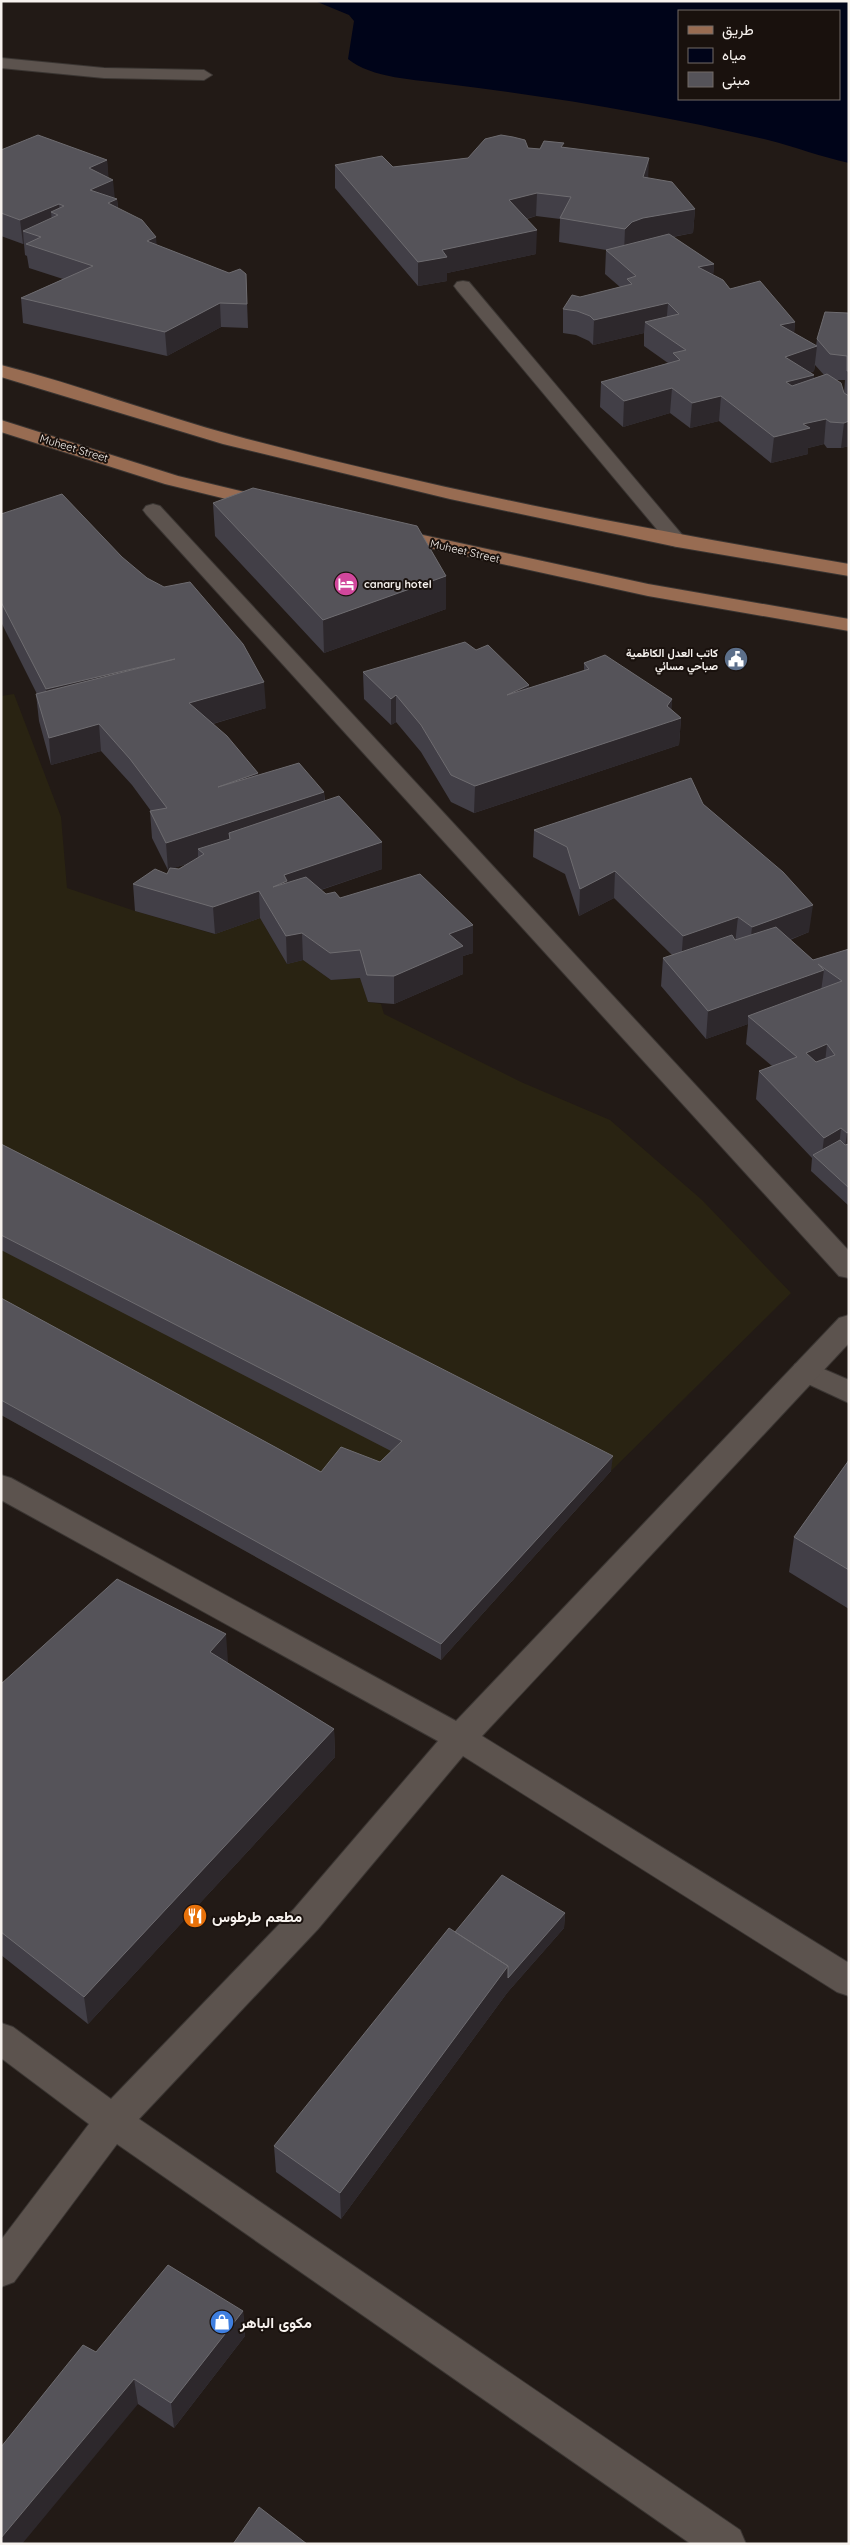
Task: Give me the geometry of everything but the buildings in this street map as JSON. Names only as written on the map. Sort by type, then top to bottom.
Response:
[{"type":"main road","points":[[1,371],[230,440],[459,495],[677,541],[849,570]]},
{"type":"main road","name":"Muheet Street","points":[[1,426],[172,480],[293,510]]},
{"type":"main road","name":"Muheet Street","points":[[368,528],[648,590],[849,625]]},
{"type":"street","points":[[1,63],[96,73],[204,75]]},
{"type":"street","points":[[463,286],[677,541]]},
{"type":"street","points":[[153,510],[849,1269]]},
{"type":"street","points":[[1,2270],[113,2121],[306,1918],[460,1738],[849,1325]]},
{"type":"street","points":[[805,1371],[849,1393]]},
{"type":"street","points":[[1,1486],[460,1738],[849,1981]]},
{"type":"street","points":[[1,2038],[113,2121],[726,2544]]},
{"type":"shaded area","points":[[14,694],[61,817],[67,888],[135,911],[214,934],[260,918],[287,964],[303,960],[331,980],[360,978],[368,1002],[381,1004],[384,1014],[521,1082],[610,1120],[702,1200],[791,1293],[611,1471],[441,1660],[1,1415],[1,696]]},
{"type":"water","points":[[315,1],[849,1],[849,163],[768,140],[649,115],[381,74],[357,65],[348,59],[354,21],[349,15]]},
{"type":"place","name":"canary hotel","points":[[346,584]]},
{"type":"place","name":"كاتب العدل الكاظمية صباحي مسائي","points":[[736,659]]},
{"type":"place","name":"مطعم طرطوس","points":[[195,1916]]},
{"type":"place","name":"مكوى الباهر","points":[[222,2322]]}]
